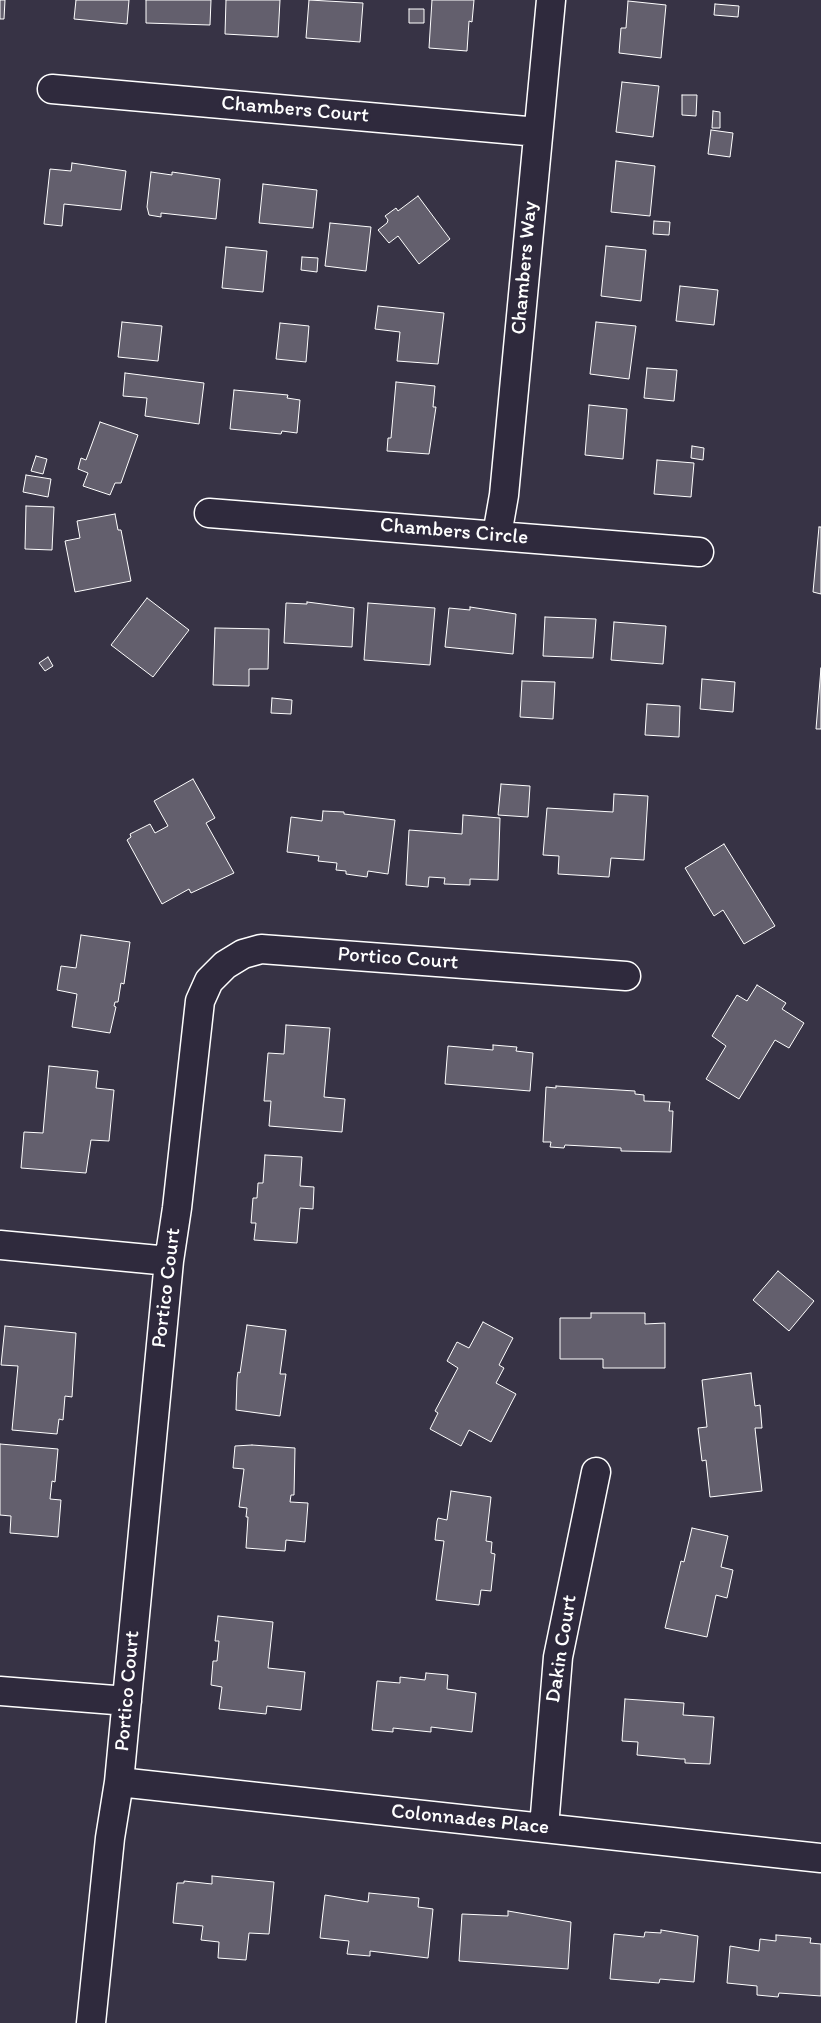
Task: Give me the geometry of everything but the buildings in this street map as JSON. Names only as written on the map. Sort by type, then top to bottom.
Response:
[{"type":"street","name":"Chambers Way","points":[[498,535],[504,495],[551,0]]},
{"type":"street","name":"Chambers Court","points":[[52,89],[538,132]]},
{"type":"street","name":"Chambers Circle","points":[[209,513],[699,552]]},
{"type":"street","name":"Portico Court","points":[[91,2023],[110,1838],[119,1782],[168,1261],[177,1208],[200,1001],[209,981],[225,965],[243,954],[261,949],[626,976]]},
{"type":"street","points":[[0,1245],[168,1261]]},
{"type":"street","name":"Dakin Court","points":[[544,1827],[558,1657],[596,1472]]},
{"type":"street","points":[[0,1691],[127,1701]]},
{"type":"street","name":"Colonnades Place","points":[[119,1782],[821,1858]]}]
